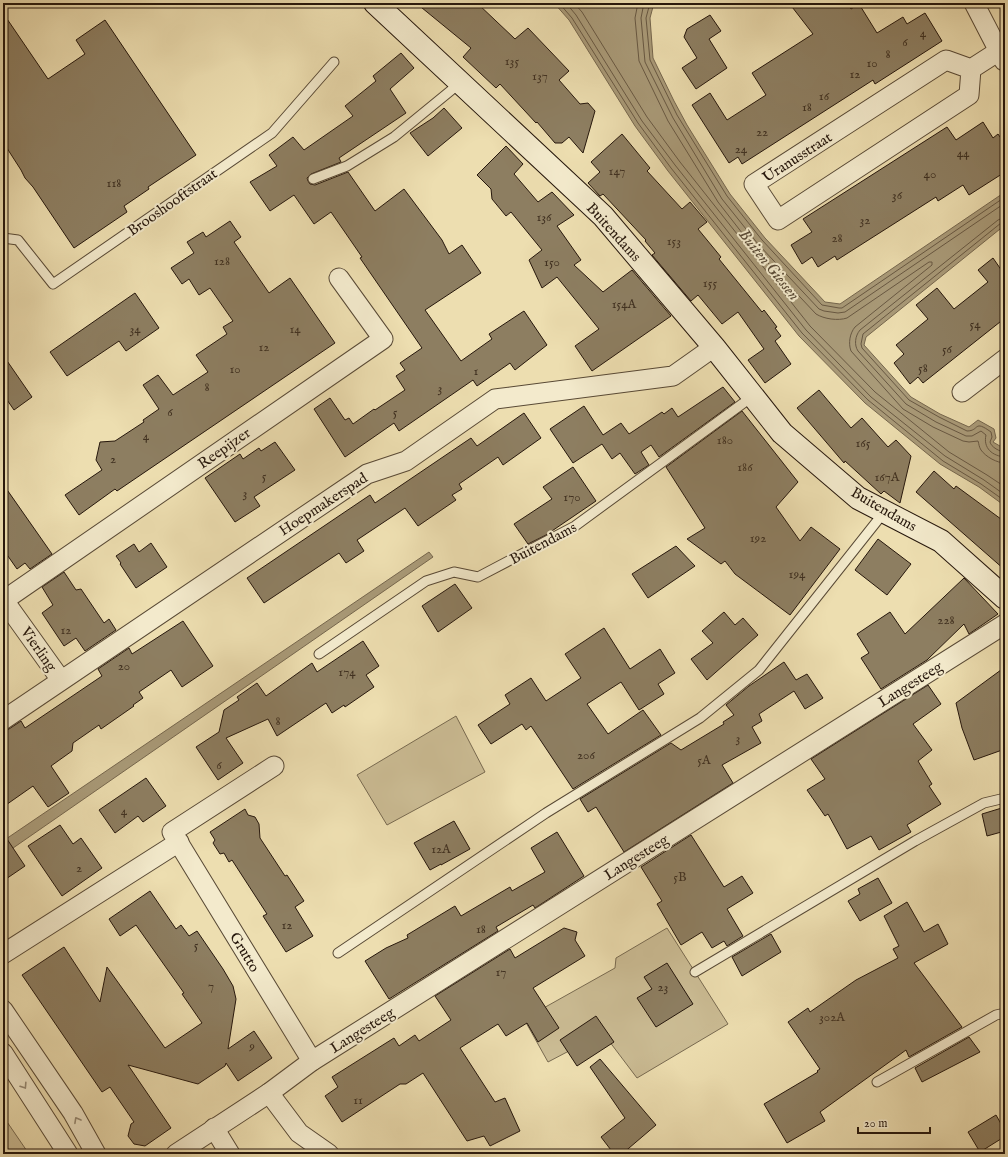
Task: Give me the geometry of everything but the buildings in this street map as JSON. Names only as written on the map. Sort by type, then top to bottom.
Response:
[{"type":"street","name":"Buitendams","points":[[375,3],[603,216],[714,347],[782,433],[858,498],[941,541],[1005,598]]},
{"type":"street","points":[[971,69],[1002,57],[974,3]]},
{"type":"street","name":"Uranusstraat","points":[[946,60],[971,69],[969,95],[778,220],[754,184],[946,60]]},
{"type":"street","name":"Reepijzer","points":[[3,600],[383,339],[339,278]]},
{"type":"street","name":"Hoepmakerspad","points":[[3,720],[367,474],[406,461],[494,399],[673,376],[714,347]]},
{"type":"street","points":[[962,392],[1005,359]]},
{"type":"street","name":"Vierling","points":[[3,600],[61,680]]},
{"type":"street","name":"Langesteeg","points":[[269,1093],[312,1061],[1005,624]]},
{"type":"street","name":"Grutto","points":[[274,766],[172,832],[312,1061]]},
{"type":"street","points":[[3,954],[179,842]]},
{"type":"street","points":[[3,1010],[73,1113],[96,1154]]},
{"type":"street","points":[[3,1053],[68,1154]]},
{"type":"street","points":[[176,1154],[269,1093],[299,1133],[330,1154]]},
{"type":"street","points":[[214,1128],[230,1154]]},
{"type":"lane","name":"Brooshooftstraat","points":[[3,238],[18,240],[53,284],[272,133],[334,62]]},
{"type":"lane","points":[[313,179],[347,166],[394,137],[460,83]]},
{"type":"lane","name":"Buitendams","points":[[319,654],[426,582],[454,572],[478,577],[575,526],[753,396]]},
{"type":"lane","points":[[338,953],[546,813],[700,718],[759,670],[885,511]]},
{"type":"lane","points":[[695,972],[914,841],[984,802],[1005,798]]},
{"type":"lane","points":[[877,1082],[996,1015],[1005,1013]]},
{"type":"shaded area","points":[[456,716],[485,772],[387,825],[357,775]]},
{"type":"shaded area","points":[[667,928],[728,1024],[637,1078],[603,1033],[548,1062],[524,1019],[615,968],[616,958]]},
{"type":"shaded area","points":[[3,1116],[29,1154],[3,1154]]},
{"type":"water","name":"Buiten Giessen","points":[[554,3],[654,3],[650,18],[653,58],[687,125],[730,194],[765,238],[825,302],[840,304],[1005,192],[1005,225],[866,337],[864,345],[911,397],[940,414],[969,427],[978,420],[994,429],[996,438],[993,442],[1005,449],[1005,506],[979,487],[940,464],[865,403],[799,336],[668,171],[635,126],[569,20]]},
{"type":"water","points":[[429,552],[433,557],[3,855],[3,841]]}]
